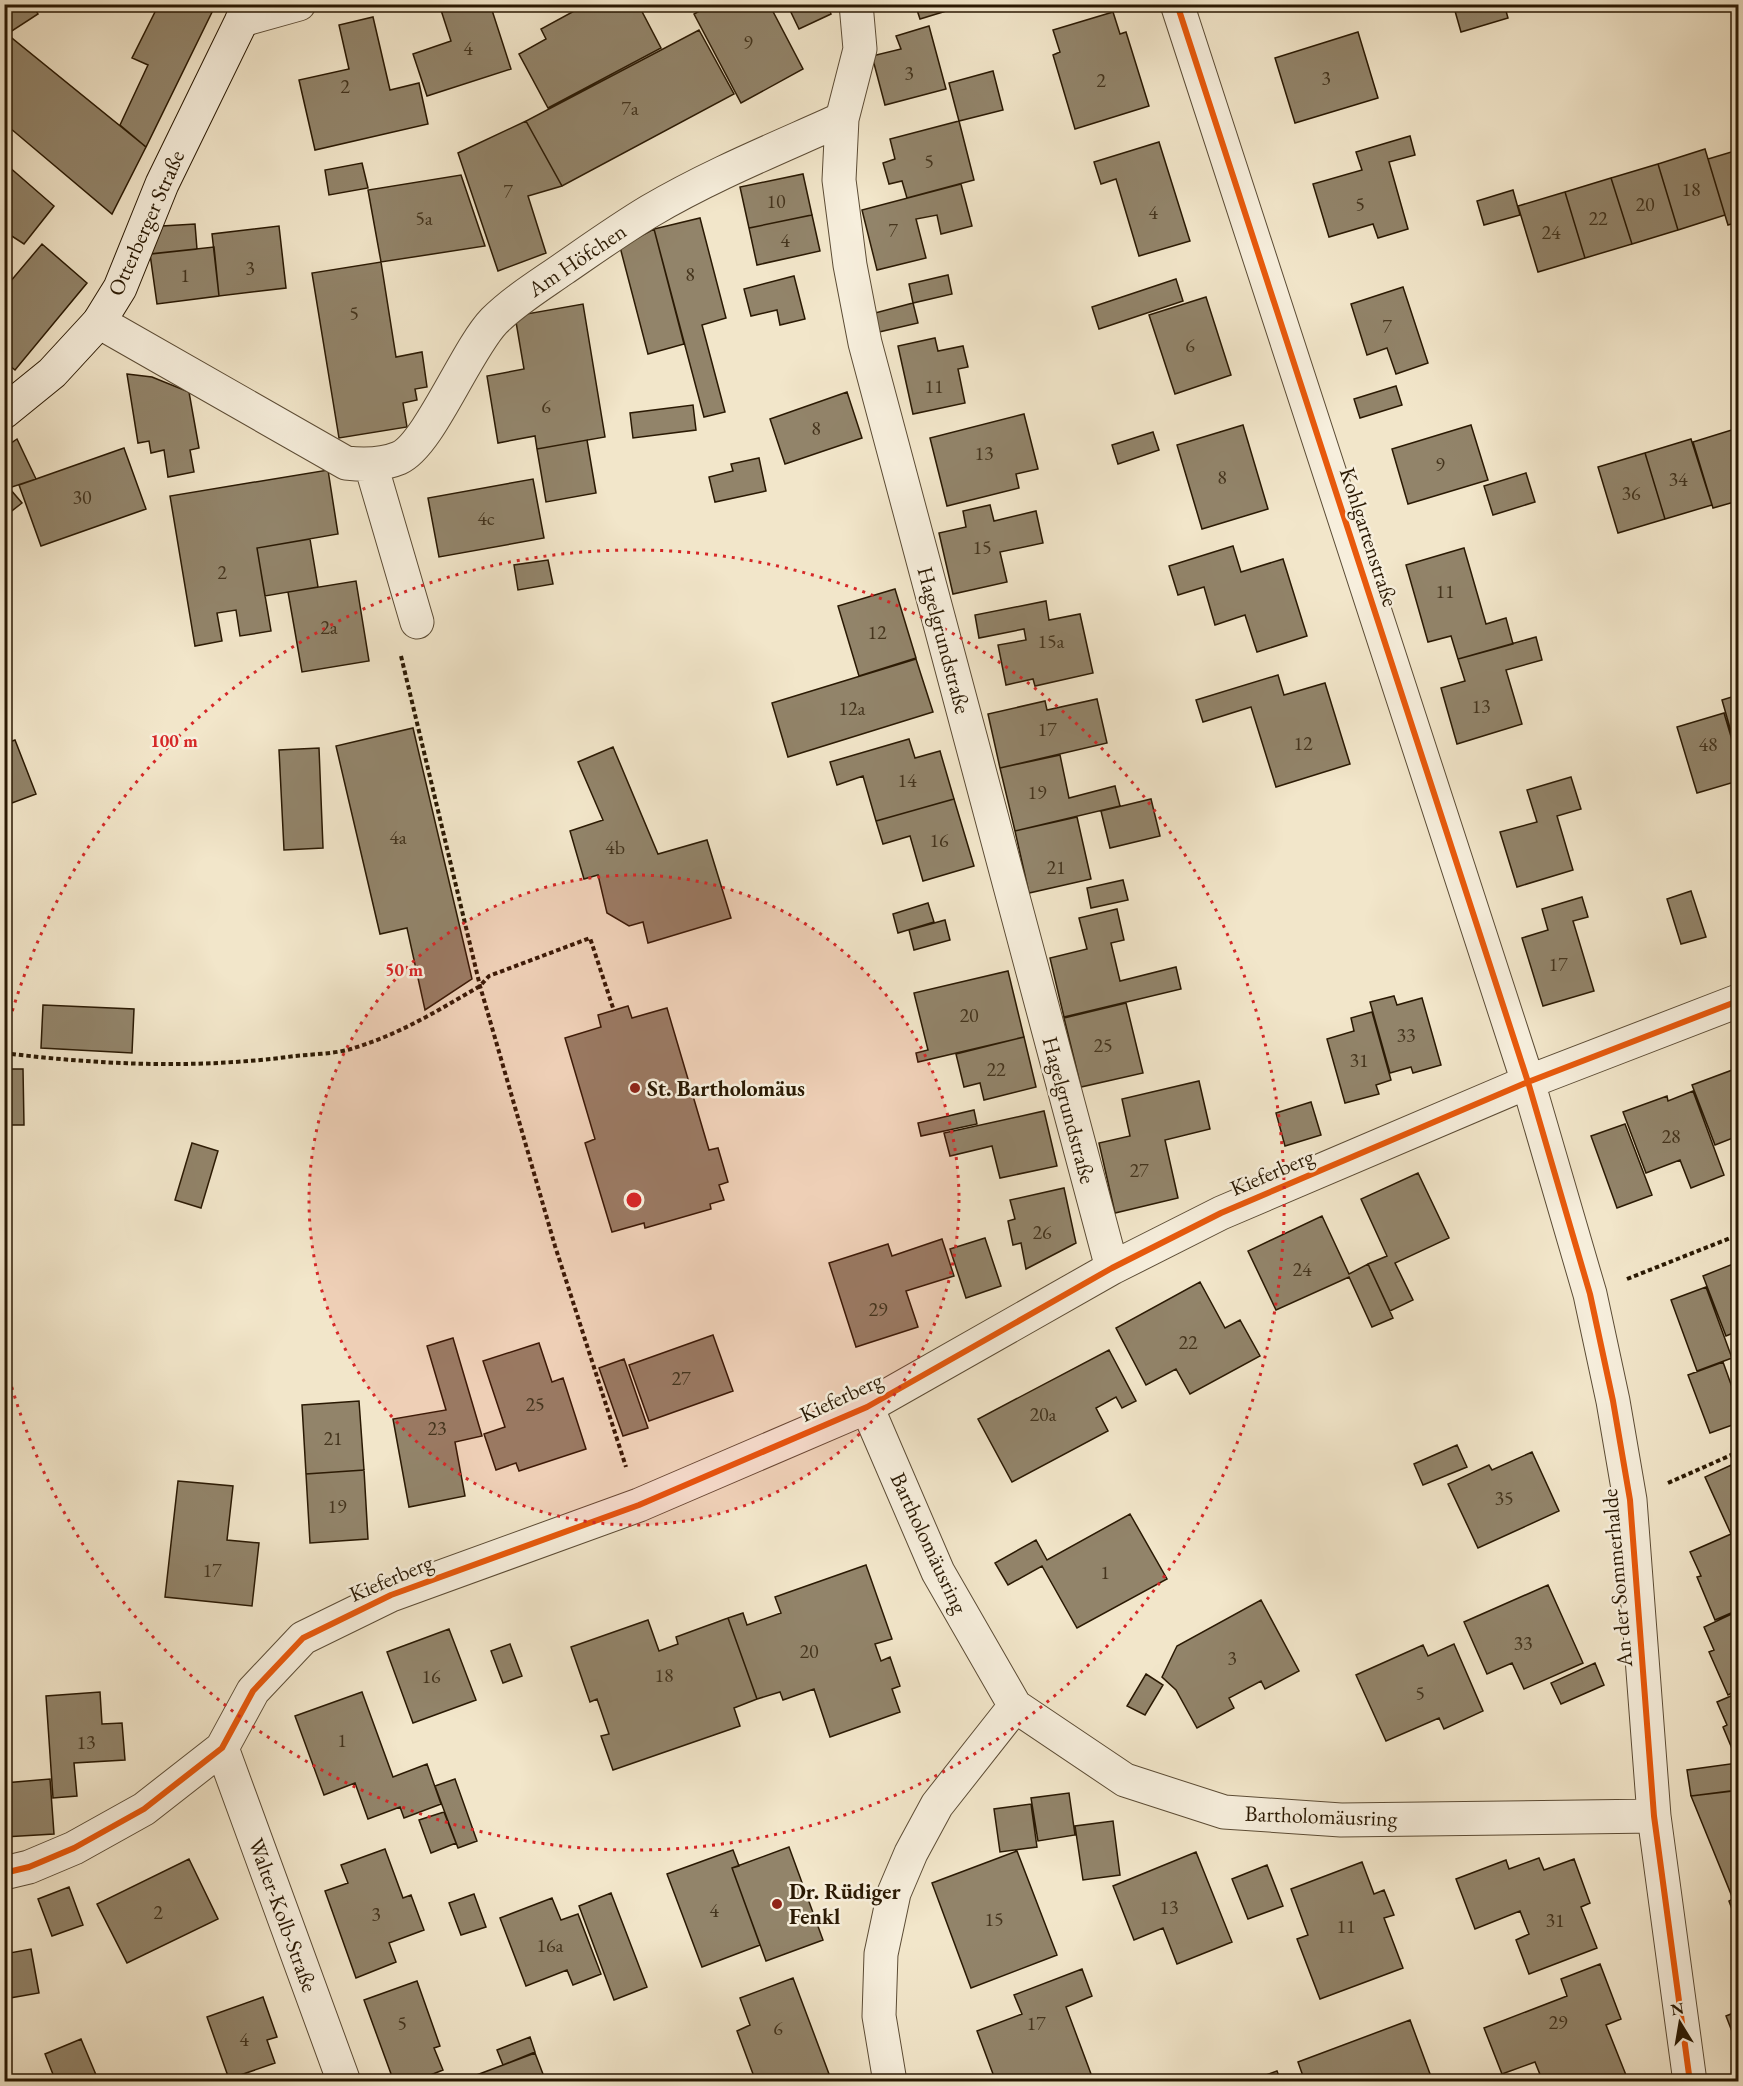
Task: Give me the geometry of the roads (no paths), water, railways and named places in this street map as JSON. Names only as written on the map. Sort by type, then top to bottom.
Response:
[{"type":"street","points":[[245,12],[299,4]]},
{"type":"street","name":"Hagelgrundstraße","points":[[856,4],[860,49],[842,119],[839,180],[850,266],[866,343],[1112,1268]]},
{"type":"street","name":"Kohlgartenstraße","points":[[1177,4],[1528,1082]]},
{"type":"street","name":"Otterberger Straße","points":[[4,412],[52,373],[99,322],[120,288],[162,184],[245,12]]},
{"type":"street","name":"Am Höfchen","points":[[99,322],[346,464],[371,465],[401,457],[421,440],[468,358],[494,321],[520,299],[609,237],[651,211],[702,183],[842,119]]},
{"type":"street","points":[[371,465],[417,622]]},
{"type":"street","name":"Kieferberg","points":[[4,1873],[29,1868],[74,1848],[144,1809],[222,1748],[253,1691],[303,1638],[391,1595],[639,1505],[867,1407],[1112,1268],[1221,1213],[1528,1082],[1738,1001]]},
{"type":"street","name":"An der Sommerhalde","points":[[1528,1082],[1590,1294],[1613,1401],[1629,1500],[1654,1816],[1690,2082]]},
{"type":"street","name":"Bartholomäusring","points":[[867,1407],[938,1572],[1015,1706],[1125,1780],[1224,1812],[1341,1820],[1654,1816]]},
{"type":"street","points":[[890,2082],[879,2016],[881,1954],[894,1893],[911,1853],[937,1805],[1015,1706]]},
{"type":"street","name":"Walter-Kolb-Straße","points":[[222,1748],[344,2082]]},
{"type":"place","name":"St. Bartholomäus","points":[[635,1088]]},
{"type":"place","name":"Dr. Rüdiger Fenkl","points":[[777,1904]]}]
